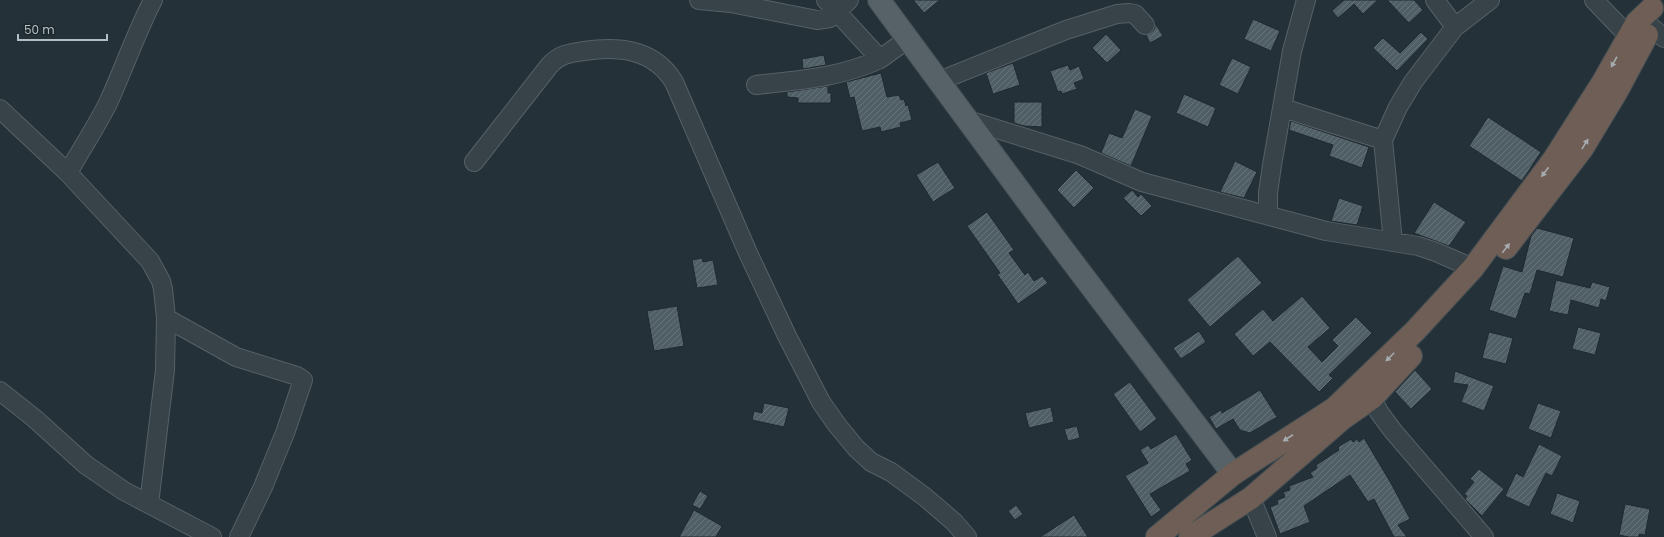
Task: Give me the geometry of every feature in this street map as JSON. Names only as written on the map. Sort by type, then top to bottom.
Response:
[{"type":"highway","points":[[1190,537],[1250,498],[1274,478],[1338,414],[1473,268],[1554,159],[1603,82],[1653,18]]},
{"type":"highway","points":[[1157,537],[1233,474],[1259,457],[1338,414],[1372,398],[1496,260],[1582,149],[1617,91],[1634,42]]},
{"type":"highway","points":[[1259,457],[1270,470],[1274,478]]},
{"type":"highway","points":[[1204,498],[1210,513],[1217,519]]},
{"type":"main road","points":[[879,0],[1064,251],[1233,474]]},
{"type":"street","points":[[68,173],[108,103],[129,56],[142,20],[153,0]]},
{"type":"street","points":[[699,0],[731,3],[817,20],[830,18],[837,4],[880,59]]},
{"type":"street","points":[[1268,216],[1272,164],[1292,51],[1306,0]]},
{"type":"street","points":[[1435,0],[1455,27]]},
{"type":"street","points":[[1393,242],[1384,140],[1398,107],[1413,82],[1455,27],[1490,0]]},
{"type":"street","points":[[1594,0],[1634,42]]},
{"type":"street","points":[[939,81],[1066,30],[1117,14],[1135,14],[1145,25]]},
{"type":"street","points":[[756,85],[830,76],[859,68],[880,59],[908,39]]},
{"type":"street","points":[[474,162],[549,66],[561,56],[590,50],[618,49],[632,51],[660,65],[674,82],[748,253],[793,348],[821,402],[856,448],[871,462],[891,472],[925,497],[954,522],[967,537]]},
{"type":"street","points":[[1283,108],[1384,140]]},
{"type":"street","points":[[0,109],[68,173],[150,261],[157,272],[163,289],[166,318],[165,370],[149,504]]},
{"type":"street","points":[[968,120],[1080,155],[1142,182],[1326,231],[1418,246],[1473,268]]},
{"type":"street","points":[[166,318],[236,357],[297,376],[303,380],[285,433],[263,486],[238,537]]},
{"type":"street","points":[[0,391],[34,418],[86,465],[124,491],[212,537]]},
{"type":"street","points":[[1372,398],[1379,412],[1392,431],[1484,537]]},
{"type":"street","points":[[1250,498],[1267,537]]},
{"type":"building","points":[[913,0],[940,0],[924,13]]},
{"type":"building","points":[[1344,0],[1378,0],[1363,14],[1354,4],[1338,18],[1332,11]]},
{"type":"building","points":[[1387,0],[1414,0],[1423,10],[1409,23]]},
{"type":"building","points":[[1253,19],[1280,31],[1271,51],[1244,39]]},
{"type":"building","points":[[1155,23],[1163,36],[1150,43],[1146,35],[1152,32],[1155,28]]},
{"type":"building","points":[[1421,32],[1428,39],[1397,71],[1373,48],[1383,38],[1400,53]]},
{"type":"building","points":[[1106,34],[1121,50],[1107,63],[1092,48]]},
{"type":"building","points":[[824,55],[826,65],[803,69],[802,59]]},
{"type":"building","points":[[1232,58],[1251,67],[1238,94],[1219,85]]},
{"type":"building","points":[[1013,63],[1020,85],[993,94],[986,73]]},
{"type":"building","points":[[1068,65],[1070,70],[1079,66],[1084,79],[1074,83],[1077,89],[1062,94],[1061,91],[1058,92],[1050,71]]},
{"type":"building","points":[[881,73],[887,97],[899,95],[901,100],[904,99],[906,106],[908,105],[912,120],[900,123],[901,127],[881,132],[880,127],[862,131],[854,97],[850,98],[846,82]]},
{"type":"building","points":[[828,86],[828,93],[831,93],[831,103],[798,103],[798,98],[787,97],[787,92]]},
{"type":"building","points":[[1184,94],[1216,108],[1208,127],[1176,113]]},
{"type":"building","points":[[1014,102],[1042,102],[1042,127],[1024,126],[1014,123]]},
{"type":"building","points":[[1135,109],[1152,116],[1131,166],[1101,153],[1109,133],[1122,138]]},
{"type":"building","points":[[1488,117],[1541,152],[1522,181],[1469,146]]},
{"type":"building","points":[[1291,121],[1369,147],[1362,168],[1329,156],[1333,145],[1289,130]]},
{"type":"building","points":[[1235,161],[1257,172],[1244,198],[1220,192]]},
{"type":"building","points":[[938,162],[955,188],[933,202],[916,175]]},
{"type":"building","points":[[1076,170],[1094,188],[1074,208],[1057,190]]},
{"type":"building","points":[[1132,190],[1138,197],[1141,194],[1152,206],[1141,216],[1123,198]]},
{"type":"building","points":[[1339,198],[1363,206],[1357,225],[1331,221]]},
{"type":"building","points":[[1434,202],[1466,222],[1449,246],[1414,233]]},
{"type":"building","points":[[987,212],[1014,250],[1009,253],[1025,275],[1028,272],[1034,281],[1042,276],[1048,283],[1018,304],[997,274],[1000,273],[967,226]]},
{"type":"building","points":[[1537,228],[1574,238],[1563,277],[1537,270],[1530,294],[1525,293],[1516,319],[1489,310],[1503,266],[1522,272],[1531,236]]},
{"type":"building","points":[[1238,256],[1262,283],[1210,327],[1187,300]]},
{"type":"building","points":[[702,258],[703,262],[713,260],[718,285],[697,288],[692,260]]},
{"type":"building","points":[[1556,280],[1590,288],[1592,282],[1610,287],[1606,301],[1601,299],[1599,308],[1571,300],[1568,315],[1549,311]]},
{"type":"building","points":[[1302,296],[1330,328],[1308,347],[1322,362],[1338,346],[1332,340],[1356,317],[1372,333],[1329,375],[1333,378],[1319,392],[1270,342],[1253,356],[1234,334],[1263,309],[1273,321]]},
{"type":"building","points":[[677,306],[684,346],[654,351],[647,311]]},
{"type":"building","points":[[1578,327],[1601,333],[1595,355],[1572,349]]},
{"type":"building","points":[[1199,331],[1206,342],[1181,359],[1173,348]]},
{"type":"building","points":[[1489,332],[1513,338],[1506,364],[1482,358]]},
{"type":"building","points":[[1415,370],[1432,389],[1411,409],[1395,392]]},
{"type":"building","points":[[1455,371],[1494,386],[1484,411],[1461,402],[1468,385],[1453,383]]},
{"type":"building","points":[[1130,382],[1157,419],[1140,432],[1113,394]]},
{"type":"building","points":[[1260,390],[1277,417],[1250,433],[1240,430],[1233,419],[1216,429],[1209,417],[1221,410],[1222,413]]},
{"type":"building","points":[[764,403],[789,408],[784,427],[752,420],[754,411],[762,413]]},
{"type":"building","points":[[1538,403],[1561,411],[1551,438],[1528,429]]},
{"type":"building","points":[[1051,407],[1054,422],[1029,428],[1025,413]]},
{"type":"building","points":[[1077,426],[1080,438],[1068,441],[1064,429]]},
{"type":"building","points":[[1176,434],[1192,460],[1186,464],[1190,471],[1150,494],[1161,510],[1151,517],[1125,476],[1148,463],[1140,450],[1148,445],[1151,449]]},
{"type":"building","points":[[1364,438],[1410,519],[1398,525],[1407,537],[1394,537],[1374,499],[1368,502],[1350,475],[1304,506],[1310,522],[1280,534],[1270,507],[1278,504],[1277,500],[1285,497],[1283,492],[1290,490],[1289,486],[1313,477],[1310,473],[1317,468],[1316,465],[1339,450],[1338,447],[1351,439],[1353,442],[1357,439],[1359,442]]},
{"type":"building","points":[[1539,444],[1562,456],[1552,476],[1546,473],[1529,507],[1505,496],[1516,473],[1523,477]]},
{"type":"building","points":[[1479,469],[1504,489],[1482,516],[1465,499],[1467,496],[1464,494],[1474,482],[1470,479]]},
{"type":"building","points":[[700,491],[708,496],[700,509],[692,505]]},
{"type":"building","points":[[1557,493],[1580,501],[1573,523],[1550,514]]},
{"type":"building","points":[[1625,504],[1650,509],[1645,535],[1639,534],[1639,537],[1629,537],[1619,535]]},
{"type":"building","points":[[1016,505],[1023,514],[1015,520],[1008,511]]},
{"type":"building","points":[[694,510],[722,526],[716,537],[679,537]]},
{"type":"building","points":[[1074,515],[1088,537],[1040,537]]}]
